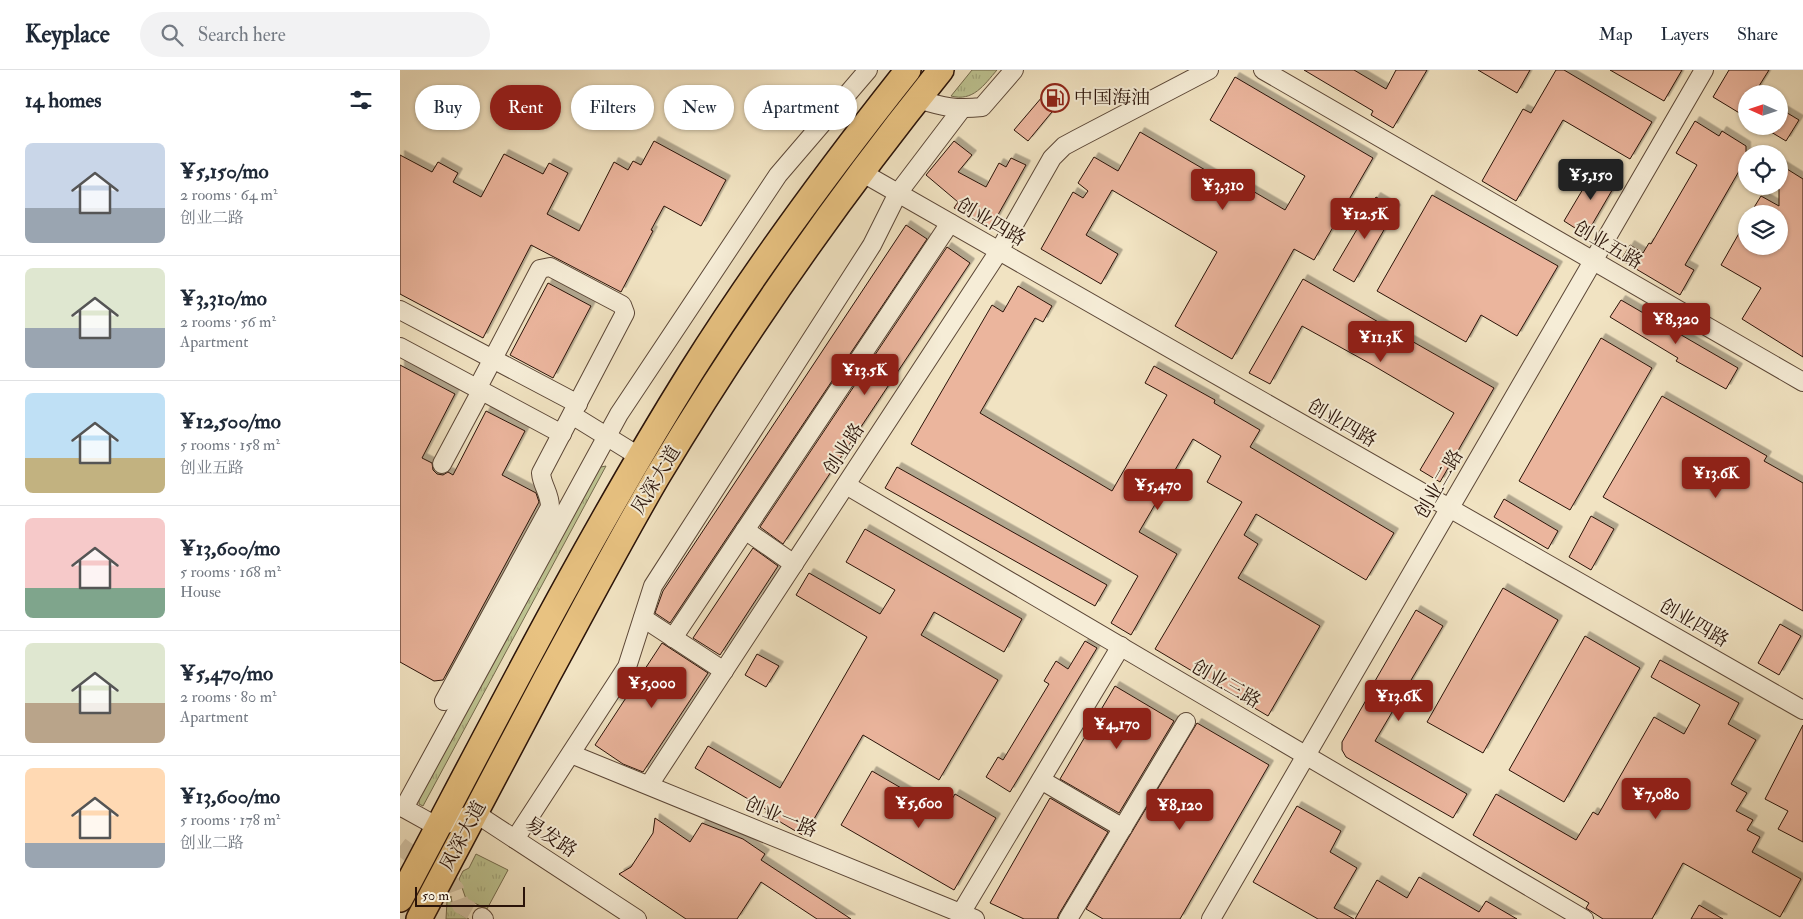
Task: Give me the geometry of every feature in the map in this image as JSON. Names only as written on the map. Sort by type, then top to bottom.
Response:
[{"type":"highway","name":"凤深大道","points":[[400,899],[554,609],[640,456],[692,370],[753,278],[852,141],[908,70]]},
{"type":"highway","name":"凤深大道","points":[[419,919],[607,567],[661,471],[774,293],[861,172],[941,70]]},
{"type":"street","points":[[475,813],[438,827],[402,807],[625,406],[778,175],[868,70]]},
{"type":"street","points":[[918,99],[961,110],[982,107],[1014,70]]},
{"type":"street","name":"创业路","points":[[649,785],[999,251],[1052,158],[1064,146],[1209,70]]},
{"type":"street","name":"创业五路","points":[[1263,70],[1803,382]]},
{"type":"street","name":"创业二路","points":[[1210,919],[1704,70]]},
{"type":"street","points":[[516,839],[627,666],[653,586],[872,245],[898,193],[961,110]]},
{"type":"street","name":"创业四路","points":[[861,172],[1803,710]]},
{"type":"street","points":[[673,638],[950,223]]},
{"type":"street","points":[[442,464],[540,269],[550,267],[622,304],[625,313],[541,473],[542,482],[550,498],[550,507],[444,701]]},
{"type":"street","points":[[400,310],[493,360],[575,410],[607,437],[640,456]]},
{"type":"street","points":[[400,348],[562,434]]},
{"type":"street","name":"创业三路","points":[[846,485],[1584,919]]},
{"type":"street","points":[[745,530],[794,564]]},
{"type":"street","points":[[643,618],[724,671]]},
{"type":"street","points":[[968,916],[1041,780],[1121,646]]},
{"type":"street","points":[[1068,919],[1186,722]]},
{"type":"street","name":"创业一路","points":[[571,754],[968,916]]},
{"type":"street","points":[[1041,780],[1123,828]]},
{"type":"street","name":"易发路","points":[[475,813],[637,919]]},
{"type":"green space","points":[[972,70],[997,70],[983,86],[972,94],[966,97],[951,96]]},
{"type":"green space","points":[[606,466],[423,806],[419,804],[419,798],[596,471]]},
{"type":"green space","points":[[476,854],[508,870],[487,909],[466,899],[459,879],[463,871],[469,868]]},
{"type":"green space","points":[[451,896],[456,910],[469,919],[446,919],[447,901]]},
{"type":"building","points":[[1304,70],[1354,70],[1386,89],[1396,70],[1427,70],[1393,128],[1371,115],[1373,111]]},
{"type":"building","points":[[1478,70],[1530,70],[1517,93]]},
{"type":"building","points":[[1556,70],[1564,70],[1652,122],[1630,159],[1563,120],[1516,201],[1482,181],[1523,109],[1531,113]]},
{"type":"building","points":[[1610,70],[1682,70],[1664,101]]},
{"type":"building","points":[[1729,70],[1769,70],[1760,85],[1738,85],[1738,112],[1713,97]]},
{"type":"building","points":[[1235,77],[1373,158],[1314,260],[1294,249],[1232,359],[1175,326],[1217,252],[1112,190],[1086,235],[1118,254],[1101,284],[1041,249],[1073,192],[1083,198],[1088,191],[1078,183],[1094,157],[1118,171],[1140,132],[1231,185],[1234,180],[1285,210],[1305,176],[1210,120]]},
{"type":"building","points":[[1048,90],[1061,101],[1028,141],[1014,130]]},
{"type":"building","points":[[1788,113],[1799,120],[1786,141],[1776,135],[1788,135]]},
{"type":"building","points":[[1695,121],[1719,136],[1722,131],[1744,145],[1738,145],[1738,173],[1685,265],[1694,270],[1680,295],[1621,260],[1630,245],[1643,253],[1649,243],[1651,244],[1697,165],[1676,153]]},
{"type":"building","points":[[654,141],[726,180],[701,226],[664,206],[621,292],[531,245],[483,338],[400,294],[400,155],[432,172],[438,162],[458,173],[453,182],[481,197],[504,154],[543,174],[549,163],[568,173],[547,214],[579,231],[614,162],[628,170],[633,161],[641,165]]},
{"type":"building","points":[[954,141],[972,155],[958,172],[986,187],[999,163],[1006,167],[1011,158],[1026,165],[990,229],[954,208],[958,202],[926,175]]},
{"type":"building","points":[[1596,167],[1618,180],[1586,235],[1564,221]]},
{"type":"building","points":[[1788,170],[1803,179],[1803,357],[1742,319],[1761,288],[1721,265],[1738,235],[1738,255],[1788,255],[1788,205],[1779,205],[1779,195],[1788,195]]},
{"type":"building","points":[[1432,195],[1558,266],[1517,336],[1481,315],[1466,342],[1377,291]]},
{"type":"building","points":[[1761,196],[1777,205],[1756,205]]},
{"type":"building","points":[[1376,197],[1396,209],[1354,282],[1333,270]]},
{"type":"building","points":[[906,225],[927,239],[670,623],[655,613],[663,591]]},
{"type":"building","points":[[947,247],[970,263],[783,544],[760,527]]},
{"type":"building","points":[[1303,279],[1494,388],[1440,482],[1420,470],[1454,413],[1369,363],[1302,326],[1270,384],[1249,373]]},
{"type":"building","points":[[548,283],[591,306],[553,378],[510,355]]},
{"type":"building","points":[[1018,286],[1052,306],[1043,322],[1035,318],[980,413],[1112,491],[1167,395],[1145,383],[1154,366],[1215,400],[1214,403],[1260,430],[1250,447],[1394,533],[1366,580],[1256,514],[1244,535],[1258,544],[1238,578],[1320,626],[1268,716],[1155,649],[1242,502],[1207,482],[1221,456],[1193,439],[1139,532],[1177,554],[1131,635],[1111,623],[1138,576],[911,444],[992,305],[1003,312]]},
{"type":"building","points":[[1621,300],[1738,368],[1726,389],[1676,361],[1678,358],[1610,317]]},
{"type":"building","points":[[1601,338],[1652,368],[1570,510],[1519,481]]},
{"type":"building","points":[[400,365],[455,394],[422,458],[432,463],[433,470],[437,474],[443,475],[448,472],[453,475],[486,411],[525,431],[502,475],[536,493],[539,502],[443,680],[434,681],[400,662]]},
{"type":"building","points":[[1662,396],[1767,456],[1764,461],[1803,483],[1803,611],[1603,497]]},
{"type":"building","points":[[897,467],[1107,585],[1095,606],[885,488]]},
{"type":"building","points":[[1504,499],[1558,531],[1548,549],[1494,517]]},
{"type":"building","points":[[1591,516],[1614,529],[1591,570],[1569,557]]},
{"type":"building","points":[[865,529],[1022,619],[1004,652],[934,612],[921,635],[998,680],[939,780],[863,735],[804,836],[765,813],[767,810],[695,768],[708,746],[780,788],[867,637],[796,595],[809,573],[880,614],[895,590],[846,562]]},
{"type":"building","points":[[753,548],[778,566],[720,655],[693,638]]},
{"type":"building","points":[[1503,588],[1558,620],[1483,753],[1427,722]]},
{"type":"building","points":[[1416,610],[1443,626],[1375,741],[1467,794],[1453,818],[1346,757],[1342,750],[1342,742]]},
{"type":"building","points":[[1780,624],[1801,636],[1779,675],[1758,663]]},
{"type":"building","points":[[1585,636],[1640,668],[1564,802],[1509,770]]},
{"type":"building","points":[[1085,641],[1097,648],[1010,792],[986,777],[998,757],[1003,760],[1049,684],[1044,681],[1056,661],[1068,669]]},
{"type":"building","points":[[662,643],[708,673],[643,772],[623,764],[595,745]]},
{"type":"building","points":[[757,654],[779,666],[766,687],[745,675]]},
{"type":"building","points":[[1660,660],[1739,703],[1728,724],[1756,740],[1731,784],[1747,793],[1736,811],[1753,820],[1747,830],[1760,837],[1752,852],[1801,879],[1780,917],[1683,863],[1652,919],[1603,919],[1586,908],[1589,903],[1473,835],[1496,794],[1576,840],[1593,812],[1598,815],[1654,717],[1684,734],[1700,705],[1651,677]]},
{"type":"building","points":[[1115,686],[1174,721],[1119,813],[1060,779]]},
{"type":"building","points":[[1197,723],[1269,765],[1180,919],[1103,919],[1086,909]]},
{"type":"building","points":[[1803,725],[1803,842],[1778,829],[1788,811],[1765,799]]},
{"type":"building","points":[[872,771],[944,813],[955,794],[996,818],[954,890],[841,825]]},
{"type":"building","points":[[1050,798],[1108,832],[1057,919],[1024,919],[990,903]]},
{"type":"building","points":[[1297,806],[1341,831],[1330,852],[1357,868],[1334,908],[1354,919],[1318,919],[1253,882]]},
{"type":"building","points":[[655,818],[690,842],[702,823],[743,839],[765,854],[761,860],[851,919],[817,919],[761,882],[737,919],[686,919],[619,874],[631,867],[653,833]]},
{"type":"building","points":[[1419,877],[1479,912],[1486,901],[1517,919],[1355,919],[1377,880],[1407,898]]},
{"type":"building","points":[[1699,905],[1723,919],[1691,919]]},
{"type":"tunnel","points":[[400,846],[451,884],[461,905],[482,917]]},
{"type":"place","name":"中国海油","points":[[1055,98]]}]
